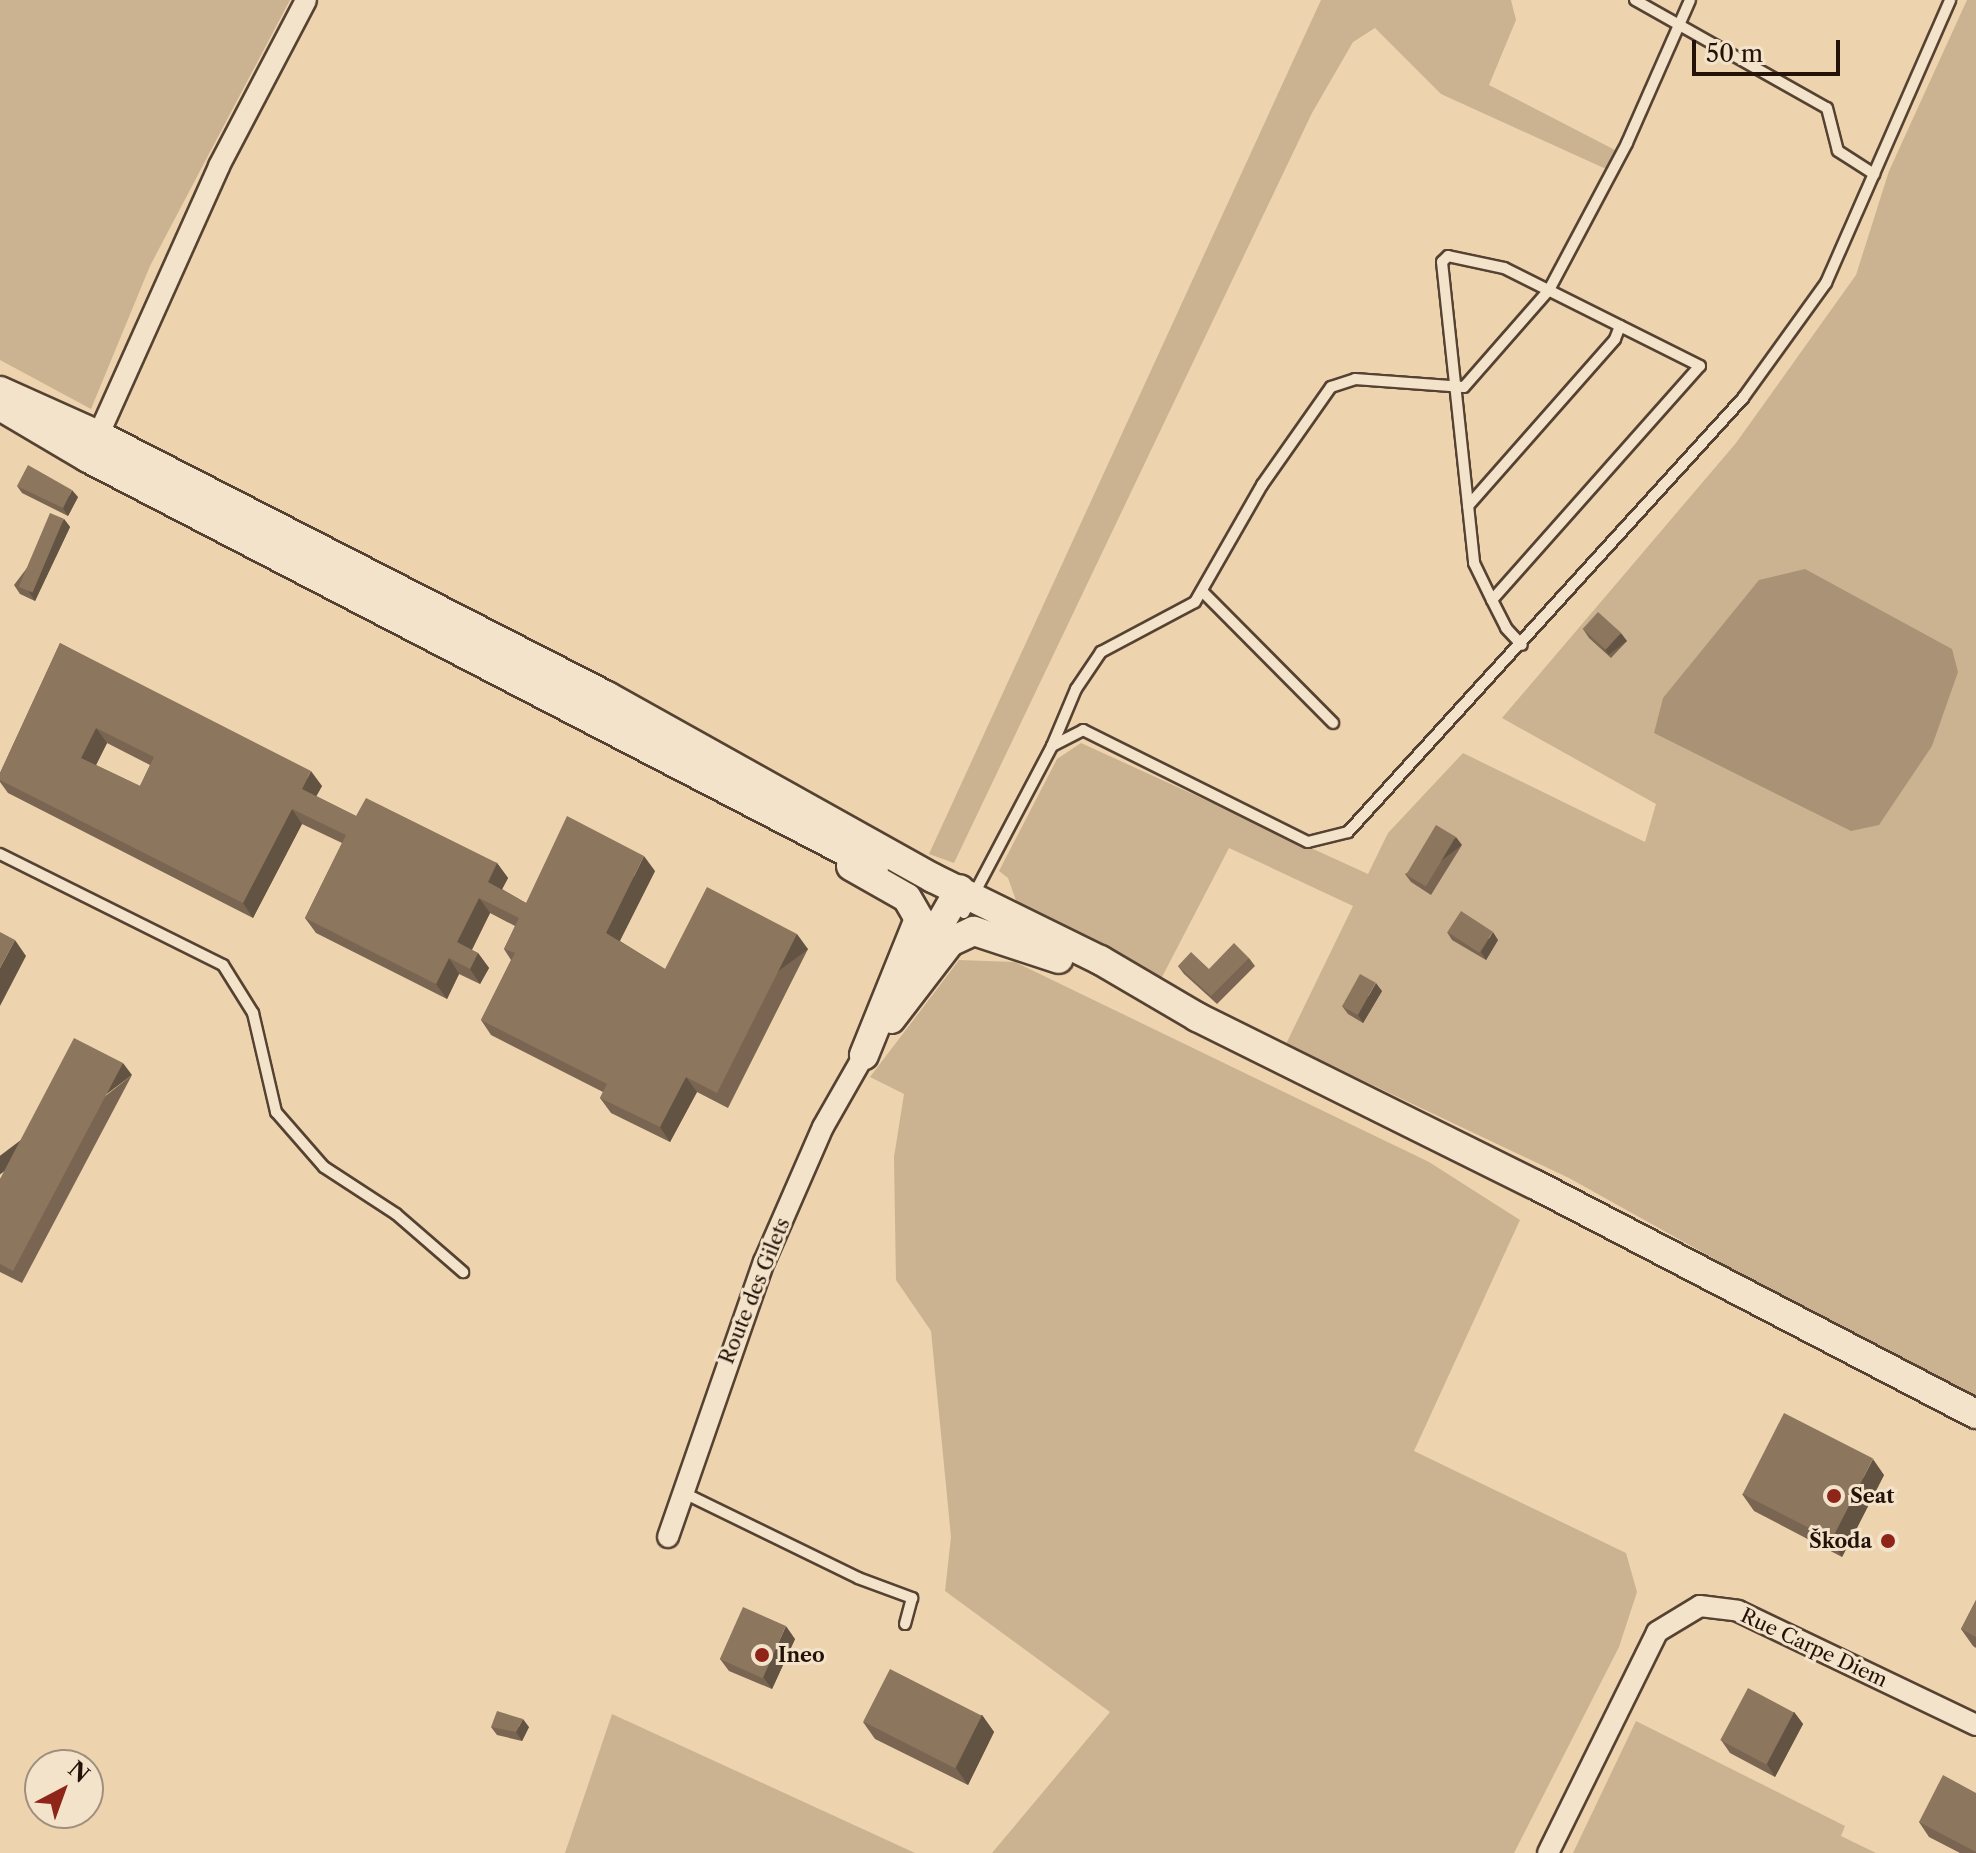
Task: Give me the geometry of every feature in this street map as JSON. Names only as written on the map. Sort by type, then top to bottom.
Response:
[{"type":"main road","points":[[0,391],[93,446],[803,829],[1100,960],[1197,1017]]},
{"type":"main road","points":[[0,406],[93,446],[607,696],[1059,959],[1197,1017],[1534,1184],[1976,1414]]},
{"type":"main road","name":"Route des Gilets","points":[[803,829],[835,858],[907,898],[919,919],[864,1055]]},
{"type":"main road","name":"Route des Gilets","points":[[864,1055],[962,901]]},
{"type":"main road","name":"Route des Gilets","points":[[864,1055],[950,942],[974,931],[1059,959]]},
{"type":"street","points":[[93,446],[219,166],[306,0]]},
{"type":"street","name":"Route des Gilets","points":[[668,1537],[764,1262],[823,1127],[864,1055]]},
{"type":"street","name":"Rue Carpe Diem","points":[[1548,1853],[1657,1632],[1700,1606],[1738,1611],[1976,1725]]},
{"type":"lane","points":[[1635,0],[1827,108],[1838,151],[1874,174]]},
{"type":"lane","points":[[962,901],[1052,746],[1076,689],[1101,652],[1182,613],[1202,591],[1262,485],[1331,387],[1355,379],[1464,387],[1549,290],[1627,143],[1690,0]]},
{"type":"lane","points":[[1052,746],[1083,730],[1308,842],[1348,832],[1522,645],[1743,398],[1826,283],[1950,0]]},
{"type":"lane","points":[[1492,600],[1700,366],[1504,268],[1448,256],[1442,262],[1474,563],[1492,600],[1522,645]]},
{"type":"lane","points":[[1468,506],[1615,339],[1620,326]]},
{"type":"lane","points":[[1202,591],[1333,723]]},
{"type":"lane","points":[[0,854],[223,965],[253,1013],[276,1112],[324,1167],[396,1214],[463,1272]]},
{"type":"lane","points":[[684,1493],[858,1578],[912,1598],[905,1624]]},
{"type":"shaded area","points":[[0,0],[290,0],[150,266],[91,409],[0,360]]},
{"type":"shaded area","points":[[1321,0],[1511,0],[1516,20],[1489,85],[1617,151],[1606,169],[1441,94],[1375,28],[1353,42],[1312,113],[954,863],[929,854]]},
{"type":"shaded area","points":[[1967,0],[1976,0],[1976,1396],[1831,1324],[1569,1178],[1286,1044],[1353,906],[1229,848],[1161,979],[1018,906],[1008,878],[999,871],[1057,759],[1081,743],[1368,874],[1388,833],[1463,753],[1645,842],[1656,804],[1502,718],[1736,443],[1856,275],[1889,171]]},
{"type":"shaded area","points":[[1805,569],[1952,649],[1958,672],[1932,746],[1879,825],[1851,831],[1654,733],[1663,698],[1759,580]]},
{"type":"shaded area","points":[[959,960],[1015,962],[1429,1162],[1520,1220],[1414,1451],[1626,1553],[1637,1592],[1619,1647],[1514,1853],[992,1853],[1110,1712],[945,1591],[951,1537],[931,1331],[896,1280],[894,1157],[904,1094],[870,1077]]},
{"type":"shaded area","points":[[612,1714],[915,1853],[565,1853]]},
{"type":"shaded area","points":[[1636,1721],[1845,1826],[1841,1836],[1876,1853],[1573,1853]]},
{"type":"building","points":[[28,465],[72,490],[63,508],[17,486]]},
{"type":"building","points":[[50,513],[64,519],[33,593],[19,587]]},
{"type":"building","points":[[1598,612],[1621,633],[1606,650],[1583,629]]},
{"type":"building","points":[[60,643],[311,771],[302,789],[356,816],[366,798],[497,863],[488,882],[526,903],[567,816],[644,856],[606,933],[665,969],[707,887],[797,934],[717,1093],[686,1077],[660,1127],[600,1098],[607,1084],[481,1020],[515,953],[504,949],[519,918],[479,898],[457,942],[478,953],[470,969],[449,958],[436,984],[305,918],[346,835],[292,809],[243,903],[0,780],[0,773]],"holes":[[[96,728],[154,757],[140,786],[81,758]]]},
{"type":"building","points":[[1436,825],[1456,837],[1426,887],[1406,875]]},
{"type":"building","points":[[1461,911],[1493,932],[1479,953],[1447,932]]},
{"type":"building","points":[[0,932],[15,940],[0,968]]},
{"type":"building","points":[[1234,943],[1249,958],[1211,996],[1178,966],[1191,952],[1209,969]]},
{"type":"building","points":[[1360,974],[1376,983],[1358,1015],[1342,1006]]},
{"type":"building","points":[[74,1038],[123,1063],[13,1271],[0,1264],[0,1179]]},
{"type":"building","points":[[1784,1413],[1873,1458],[1832,1539],[1743,1494]]},
{"type":"building","points":[[1976,1600],[1976,1637],[1961,1629]]},
{"type":"building","name":"Ineo","points":[[743,1607],[786,1626],[763,1678],[720,1659]]},
{"type":"building","points":[[890,1669],[982,1716],[955,1768],[863,1722]]},
{"type":"building","points":[[1748,1688],[1794,1712],[1766,1765],[1720,1740]]},
{"type":"building","points":[[497,1711],[523,1719],[516,1732],[491,1727]]},
{"type":"building","points":[[1943,1775],[1976,1793],[1976,1852],[1919,1822]]},
{"type":"place","name":"Seat","points":[[1834,1496]]},
{"type":"place","name":"Škoda","points":[[1888,1541]]},
{"type":"place","name":"Ineo","points":[[762,1655]]}]
